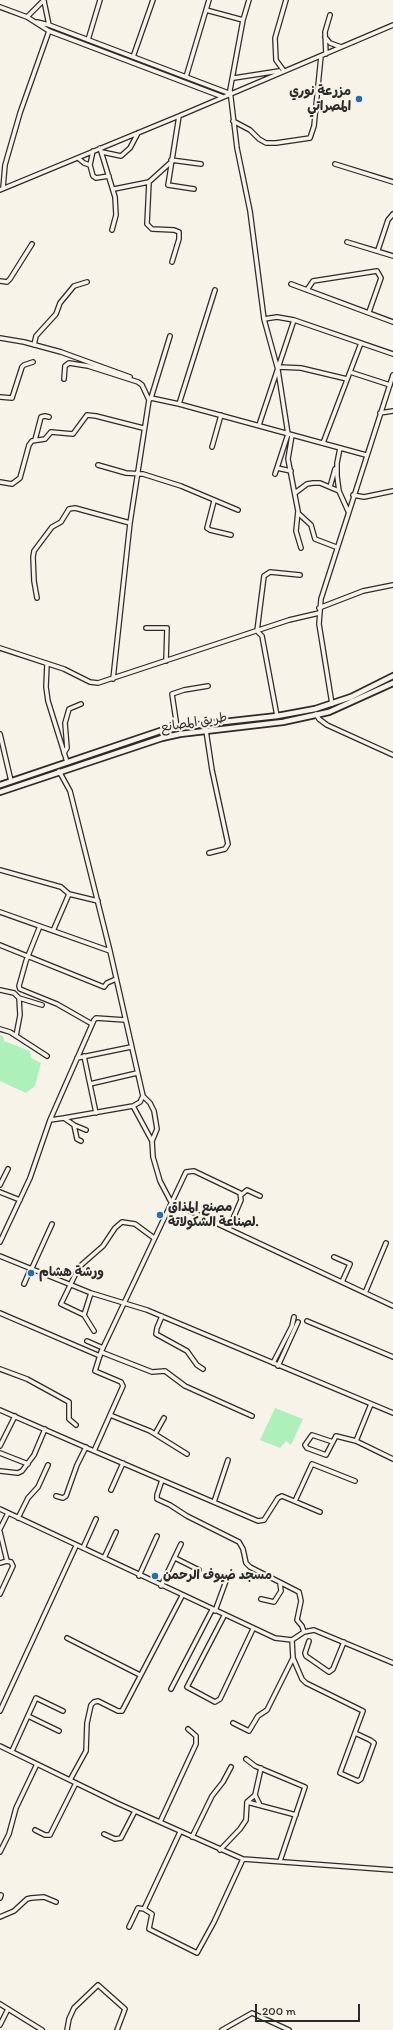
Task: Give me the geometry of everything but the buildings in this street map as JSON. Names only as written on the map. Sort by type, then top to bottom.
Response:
[{"type":"main road","name":"طريق المصانع","points":[[0,784],[124,742],[177,727],[277,716],[315,709],[351,697],[393,676]]},
{"type":"main road","name":"طريق المصانع","points":[[0,792],[162,738],[205,730],[283,722],[317,715],[350,704],[393,683]]},
{"type":"street","points":[[44,0],[49,25]]},
{"type":"street","points":[[27,17],[44,0]]},
{"type":"street","points":[[88,40],[100,0]]},
{"type":"street","points":[[133,57],[153,0]]},
{"type":"street","points":[[186,77],[209,0]]},
{"type":"street","points":[[249,0],[243,20],[236,54],[234,78],[231,85],[233,121],[250,211],[264,319],[279,368],[290,434],[288,459],[298,513],[296,528],[301,548]]},
{"type":"street","points":[[283,71],[276,60],[275,38],[286,0]]},
{"type":"street","points":[[0,7],[27,17],[49,31],[223,98]]},
{"type":"street","points":[[206,10],[243,20]]},
{"type":"street","points":[[326,54],[325,36],[330,15]]},
{"type":"street","points":[[36,22],[49,25],[231,94]]},
{"type":"street","points":[[1,189],[93,151],[101,150],[138,132],[223,98],[393,25]]},
{"type":"street","points":[[1,189],[5,165],[20,113],[49,31]]},
{"type":"street","points":[[325,36],[330,43],[341,47]]},
{"type":"street","points":[[233,121],[250,130],[259,139],[266,142],[276,144],[310,138],[314,126],[321,56]]},
{"type":"street","points":[[234,78],[283,71]]},
{"type":"street","points":[[179,116],[168,186],[194,189]]},
{"type":"street","points":[[101,150],[121,156],[134,141],[138,132]]},
{"type":"street","points":[[101,150],[114,189],[116,215],[112,230]]},
{"type":"street","points":[[93,151],[90,165],[94,178],[109,176]]},
{"type":"street","points":[[78,158],[84,163],[90,165]]},
{"type":"street","points":[[114,189],[149,182],[171,162],[201,164]]},
{"type":"street","points":[[335,164],[393,182]]},
{"type":"street","points":[[149,182],[147,226],[152,229],[174,230],[179,232],[179,239],[172,262]]},
{"type":"street","points":[[378,250],[388,220],[393,214]]},
{"type":"street","points":[[346,242],[378,250],[393,256]]},
{"type":"street","points":[[0,281],[3,282],[10,280],[32,244]]},
{"type":"street","points":[[307,290],[313,282],[377,271],[381,278],[369,312]]},
{"type":"street","points":[[34,345],[36,336],[58,311],[60,303],[74,286],[87,282]]},
{"type":"street","points":[[291,284],[393,322]]},
{"type":"street","points":[[179,404],[215,290]]},
{"type":"street","points":[[264,319],[277,317],[294,320],[393,354]]},
{"type":"street","points":[[259,426],[294,320]]},
{"type":"street","points":[[113,679],[130,523],[143,428],[150,399],[170,336]]},
{"type":"street","points":[[0,338],[34,345],[127,374],[142,385],[150,399]]},
{"type":"street","points":[[323,443],[361,343]]},
{"type":"street","points":[[0,397],[12,398],[24,364],[33,362]]},
{"type":"street","points":[[64,379],[65,366],[69,363],[132,379]]},
{"type":"street","points":[[279,368],[301,368],[347,379]]},
{"type":"street","points":[[350,372],[390,385]]},
{"type":"street","points":[[332,704],[319,608],[336,548],[393,375]]},
{"type":"street","points":[[150,399],[179,404],[366,455]]},
{"type":"street","points":[[380,413],[393,411]]},
{"type":"street","points":[[0,482],[12,484],[20,478],[29,445],[35,440],[44,439],[51,432],[73,434],[83,419],[90,415],[143,428]]},
{"type":"street","points":[[212,447],[221,415]]},
{"type":"street","points":[[35,440],[41,417],[49,417]]},
{"type":"street","points":[[275,474],[290,434]]},
{"type":"street","points":[[330,487],[340,448]]},
{"type":"street","points":[[337,463],[339,491],[348,511]]},
{"type":"street","points":[[98,465],[126,473],[143,474],[181,486],[238,510]]},
{"type":"street","points":[[277,468],[291,471]]},
{"type":"street","points":[[295,493],[307,484],[313,483],[320,483],[339,491]]},
{"type":"street","points":[[353,495],[364,497],[393,491]]},
{"type":"street","points":[[214,501],[207,528],[231,535]]},
{"type":"street","points":[[37,598],[34,581],[34,552],[52,527],[61,522],[69,510],[75,508],[130,523]]},
{"type":"street","points":[[298,513],[311,525],[315,539],[336,548]]},
{"type":"street","points":[[257,631],[264,576],[267,573],[300,575]]},
{"type":"street","points":[[319,608],[363,591],[393,585]]},
{"type":"street","points":[[0,648],[69,671],[90,682],[98,683],[289,620],[319,613]]},
{"type":"street","points":[[146,628],[167,628],[166,661]]},
{"type":"street","points":[[257,631],[262,636],[277,716]]},
{"type":"street","points":[[47,664],[46,687],[48,701],[67,762]]},
{"type":"street","points":[[177,727],[172,694],[184,690],[208,686]]},
{"type":"street","points":[[64,753],[68,748],[65,723],[69,709],[80,704]]},
{"type":"street","points":[[315,709],[317,715],[327,725],[393,755]]},
{"type":"street","points":[[205,724],[212,770],[228,844],[225,849],[209,853]]},
{"type":"street","points":[[0,734],[10,781]]},
{"type":"street","points":[[59,772],[65,779],[70,791],[110,951],[143,1096],[150,1103],[154,1111],[156,1129],[152,1141],[153,1157],[160,1181],[171,1202],[393,1306]]},
{"type":"street","points":[[0,870],[62,887],[68,894],[98,901]]},
{"type":"street","points":[[52,931],[68,894]]},
{"type":"street","points":[[0,912],[110,951]]},
{"type":"street","points":[[40,926],[27,957],[19,986],[22,992],[56,1004],[92,1024]]},
{"type":"street","points":[[0,945],[104,987],[107,983],[116,979]]},
{"type":"street","points":[[0,990],[14,993],[19,998],[42,1005]]},
{"type":"street","points":[[16,1036],[20,1015],[19,998]]},
{"type":"street","points":[[0,1242],[30,1178],[50,1120],[92,1024],[96,1018],[125,1020]]},
{"type":"street","points":[[0,1029],[16,1036],[47,1056]]},
{"type":"street","points":[[77,1058],[131,1047]]},
{"type":"street","points":[[84,1056],[96,1113]]},
{"type":"street","points":[[90,1084],[137,1072]]},
{"type":"street","points":[[50,1120],[133,1106],[140,1102],[143,1096]]},
{"type":"street","points":[[133,1106],[152,1141]]},
{"type":"street","points":[[64,1118],[74,1125],[86,1130]]},
{"type":"street","points":[[74,1125],[77,1139],[81,1141]]},
{"type":"street","points":[[0,1185],[8,1169]]},
{"type":"street","points":[[94,1450],[123,1384],[95,1371],[103,1348],[184,1174],[191,1171],[237,1191],[241,1195]]},
{"type":"street","points":[[229,1228],[241,1195],[247,1190],[260,1196]]},
{"type":"street","points":[[0,1192],[20,1200]]},
{"type":"street","points":[[94,1331],[84,1315],[61,1304],[77,1269],[103,1246],[117,1226],[122,1222],[135,1224],[154,1238]]},
{"type":"street","points":[[24,1284],[52,1224]]},
{"type":"street","points":[[365,1293],[386,1243]]},
{"type":"street","points":[[0,1256],[70,1285],[162,1316],[393,1413]]},
{"type":"street","points":[[334,1257],[350,1264],[342,1282]]},
{"type":"street","points":[[84,1315],[91,1292]]},
{"type":"street","points":[[0,1313],[101,1354],[152,1372],[165,1371],[182,1385],[252,1416]]},
{"type":"street","points":[[162,1316],[156,1334],[187,1351],[197,1365],[203,1369]]},
{"type":"street","points":[[273,1363],[292,1326],[294,1317]]},
{"type":"street","points":[[306,1321],[393,1358]]},
{"type":"street","points":[[278,1366],[298,1322]]},
{"type":"street","points":[[87,1341],[103,1348]]},
{"type":"street","points":[[0,1368],[27,1379],[69,1402],[69,1419],[76,1425]]},
{"type":"street","points":[[356,1440],[371,1404]]},
{"type":"street","points":[[0,1410],[262,1522],[280,1496],[285,1496],[320,1512]]},
{"type":"street","points":[[110,1415],[154,1434],[187,1454]]},
{"type":"street","points":[[0,1446],[14,1416]]},
{"type":"street","points":[[154,1434],[164,1418]]},
{"type":"street","points":[[0,1471],[20,1473],[28,1464],[45,1429]]},
{"type":"street","points":[[333,1442],[312,1435],[305,1445],[307,1448],[326,1455],[338,1436],[356,1440],[393,1459]]},
{"type":"street","points":[[56,1496],[63,1498],[66,1496],[76,1468],[86,1447]]},
{"type":"street","points":[[0,1453],[28,1464]]},
{"type":"street","points":[[214,1502],[228,1460]]},
{"type":"street","points":[[111,1490],[123,1463]]},
{"type":"street","points":[[295,1501],[312,1464],[355,1481]]},
{"type":"street","points":[[18,1518],[28,1498],[40,1483],[48,1465]]},
{"type":"street","points":[[162,1480],[157,1499],[170,1505],[193,1520],[239,1542],[244,1549],[248,1565],[280,1583],[297,1590],[301,1594],[297,1620],[302,1626],[304,1632]]},
{"type":"street","points":[[0,1509],[213,1611],[281,1640],[292,1640],[304,1632],[314,1630],[393,1663]]},
{"type":"street","points":[[7,1561],[0,1531],[8,1513]]},
{"type":"street","points":[[83,1548],[96,1519]]},
{"type":"street","points":[[104,1558],[116,1532]]},
{"type":"street","points":[[139,1576],[157,1536]]},
{"type":"street","points":[[161,1586],[181,1544]]},
{"type":"street","points":[[0,1711],[76,1546]]},
{"type":"street","points":[[175,1558],[199,1570]]},
{"type":"street","points":[[0,1563],[7,1561],[11,1562],[13,1566],[0,1594]]},
{"type":"street","points":[[172,1689],[213,1611],[226,1581]]},
{"type":"street","points":[[261,1599],[274,1602],[281,1591],[280,1583]]},
{"type":"street","points":[[70,1780],[86,1751],[87,1723],[91,1705],[98,1701],[121,1712],[182,1596]]},
{"type":"street","points":[[224,1616],[188,1686],[189,1689],[215,1702],[220,1699],[253,1628]]},
{"type":"street","points":[[67,1638],[140,1675]]},
{"type":"street","points":[[292,1640],[293,1658],[299,1674],[306,1683],[363,1711],[340,1773],[358,1781],[361,1779],[374,1744],[370,1740],[355,1733]]},
{"type":"street","points":[[309,1641],[305,1653],[306,1656],[329,1672],[333,1669],[344,1642]]},
{"type":"street","points":[[233,1723],[247,1731],[250,1730],[258,1716],[268,1707],[293,1658]]},
{"type":"street","points":[[12,1751],[37,1698],[63,1711]]},
{"type":"street","points":[[28,1716],[59,1731]]},
{"type":"street","points":[[160,1822],[196,1744],[196,1736],[188,1729]]},
{"type":"street","points":[[0,1746],[180,1832],[243,1859],[393,1870]]},
{"type":"street","points":[[246,1759],[261,1768],[305,1787],[280,1861]]},
{"type":"street","points":[[0,1852],[9,1834],[16,1808],[37,1764]]},
{"type":"street","points":[[192,1837],[212,1796],[223,1782],[231,1767]]},
{"type":"street","points":[[220,1850],[240,1829],[247,1815],[247,1802],[255,1795],[261,1768]]},
{"type":"street","points":[[35,1830],[48,1836],[50,1835],[76,1783]]},
{"type":"street","points":[[255,1795],[260,1805]]},
{"type":"street","points":[[247,1802],[296,1815]]},
{"type":"street","points":[[104,1834],[115,1839],[121,1838],[135,1811]]},
{"type":"street","points":[[144,1909],[180,1832]]},
{"type":"street","points":[[129,1927],[138,1908],[144,1909],[152,1914],[149,1929],[197,1953],[214,1922],[243,1859]]},
{"type":"street","points":[[0,1917],[14,1911],[27,1899],[44,1897],[56,1902]]},
{"type":"street","points":[[66,2030],[74,2008],[98,1985],[125,2010],[117,2030]]},
{"type":"street","points":[[0,2004],[42,2030]]},
{"type":"street","points":[[0,2025],[8,2009]]},
{"type":"street","points":[[222,2030],[252,2013],[289,2030]]},
{"type":"green space","points":[[0,1035],[3,1036],[4,1041],[30,1051],[31,1058],[41,1063],[35,1086],[26,1093],[0,1081]]},
{"type":"green space","points":[[275,1408],[303,1419],[291,1445],[286,1441],[280,1448],[260,1440]]},
{"type":"place","name":"مزرعة نوري المصراتي","points":[[359,99]]},
{"type":"place","name":"مصنع المذاق لصناعة الشكولاتة.","points":[[160,1215]]},
{"type":"place","name":"ورشة هشام","points":[[31,1273]]},
{"type":"place","name":"مسجد ضيوف الرحمن","points":[[155,1576]]}]
